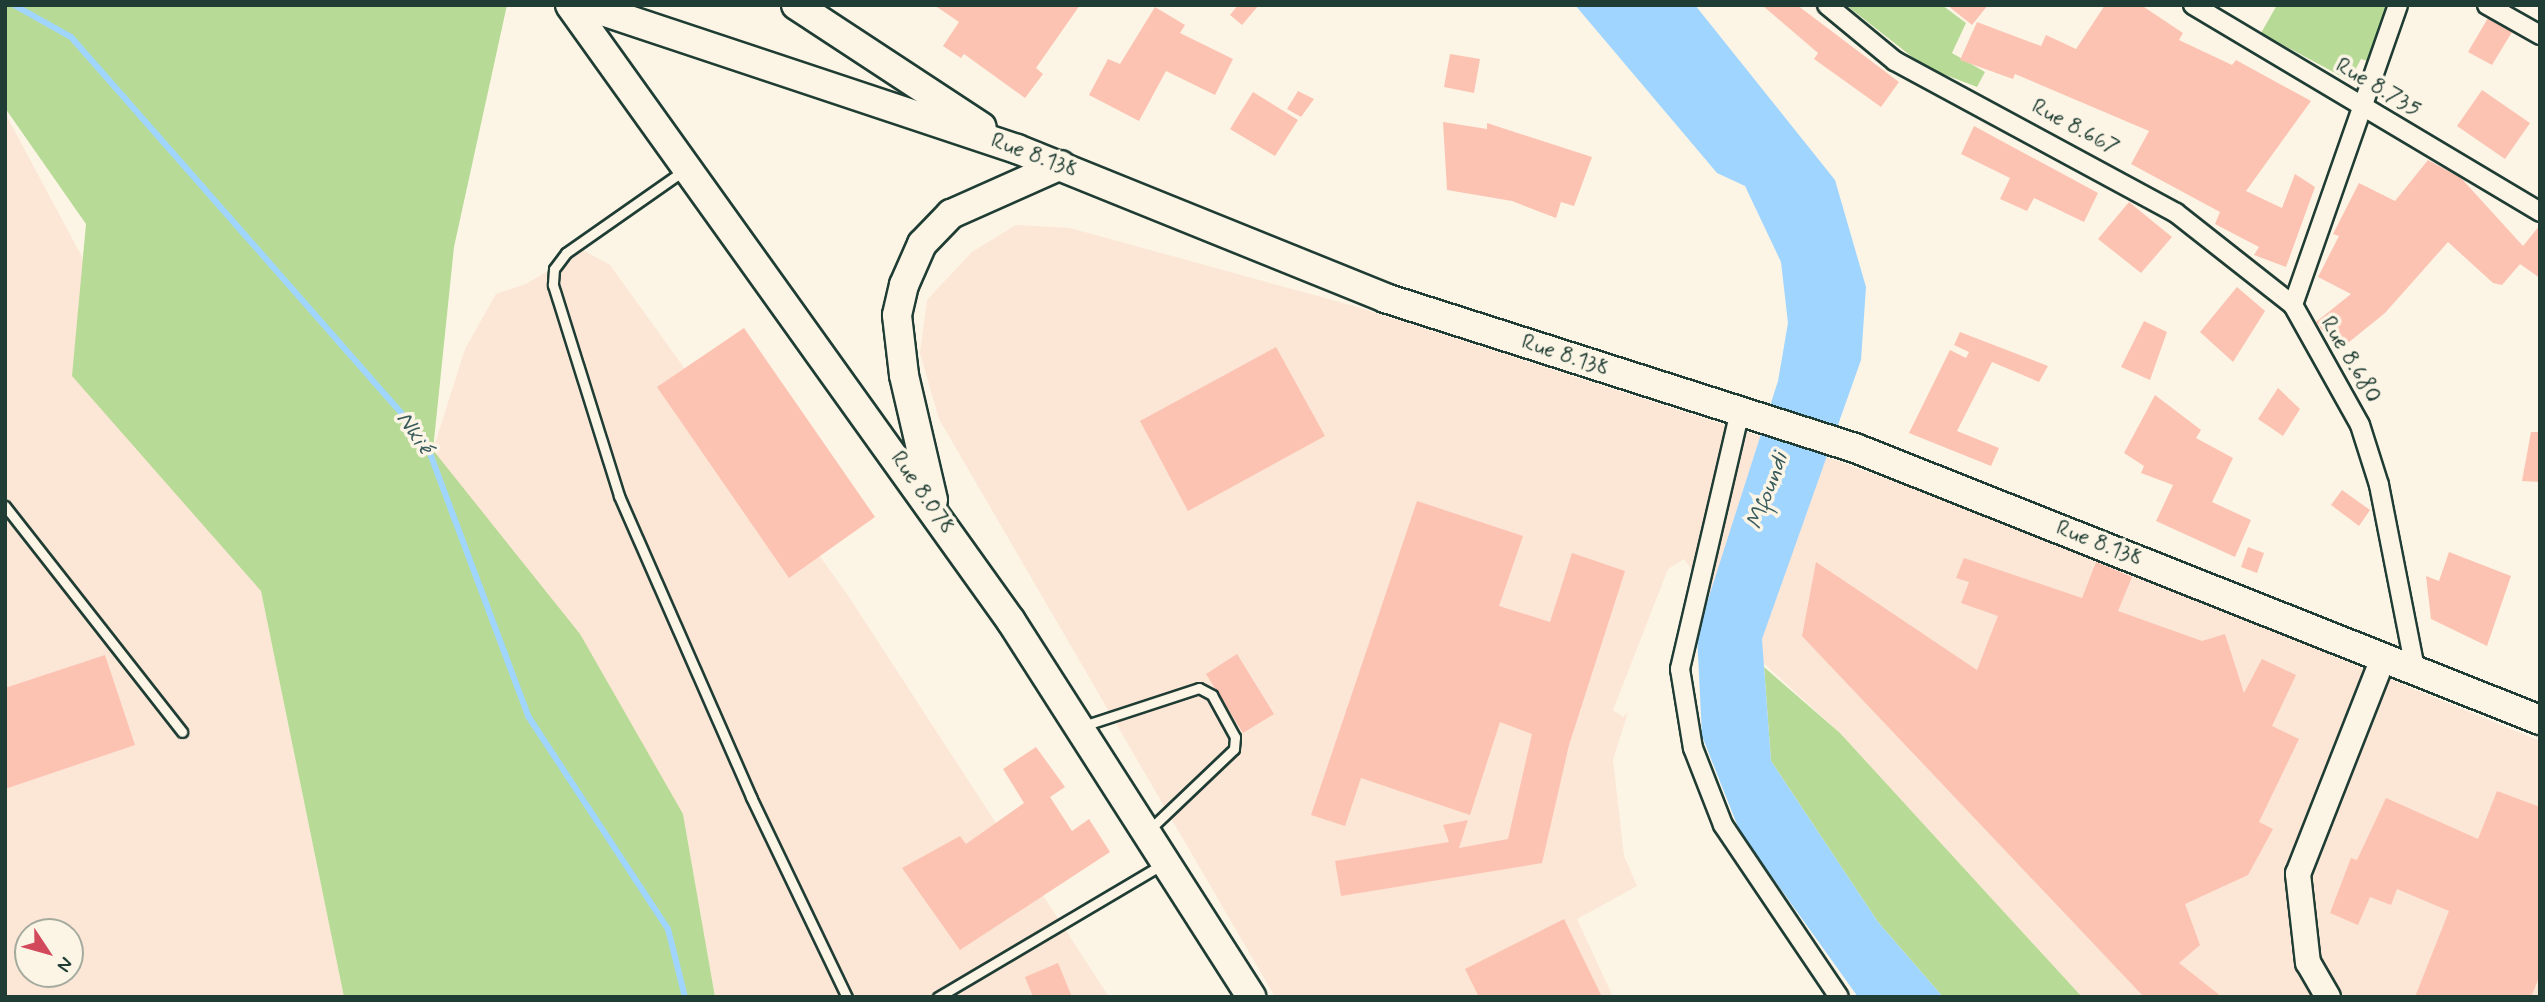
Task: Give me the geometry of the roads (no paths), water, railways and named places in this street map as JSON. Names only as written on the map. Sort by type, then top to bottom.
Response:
[{"type":"main road","name":"Rue 8.078","points":[[570,5],[936,513],[1083,726],[1169,860],[1251,997]]},
{"type":"main road","name":"Rue 8.138","points":[[584,5],[1061,165],[1385,298],[1855,448],[2540,720]]},
{"type":"main road","points":[[810,9],[1017,149]]},
{"type":"main road","points":[[936,513],[904,376],[897,316],[904,285],[922,244],[951,215],[1061,165]]},
{"type":"main road","points":[[2328,997],[2308,963],[2298,874],[2384,656]]},
{"type":"street","name":"Rue 8.667","points":[[1827,5],[1895,61],[2176,213],[2293,305]]},
{"type":"street","name":"Rue 8.735","points":[[2193,5],[2540,212]]},
{"type":"street","name":"Rue 8.680","points":[[2398,5],[2365,109],[2293,305],[2360,425],[2379,485],[2415,669]]},
{"type":"street","points":[[2487,5],[2540,35]]},
{"type":"street","points":[[1747,413],[1680,669],[1693,748],[1723,825],[1839,997]]},
{"type":"lane","points":[[687,168],[566,253],[554,269],[553,285],[619,496],[751,797],[847,997]]},
{"type":"lane","points":[[5,506],[183,732]]},
{"type":"lane","points":[[1083,726],[1199,688],[1212,695],[1235,737],[1234,749],[1149,830]]},
{"type":"lane","points":[[938,997],[1169,860]]},
{"type":"water","name":"Mfoundi","points":[[1575,5],[1695,5],[1835,180],[1866,287],[1861,360],[1762,639],[1771,761],[1878,922],[1943,997],[1858,997],[1740,832],[1702,736],[1697,634],[1778,381],[1788,323],[1781,262],[1745,186],[1717,173]]},
{"type":"waterway","name":"Nkié","points":[[14,5],[71,37],[425,440],[528,716],[668,929],[685,997]]}]
